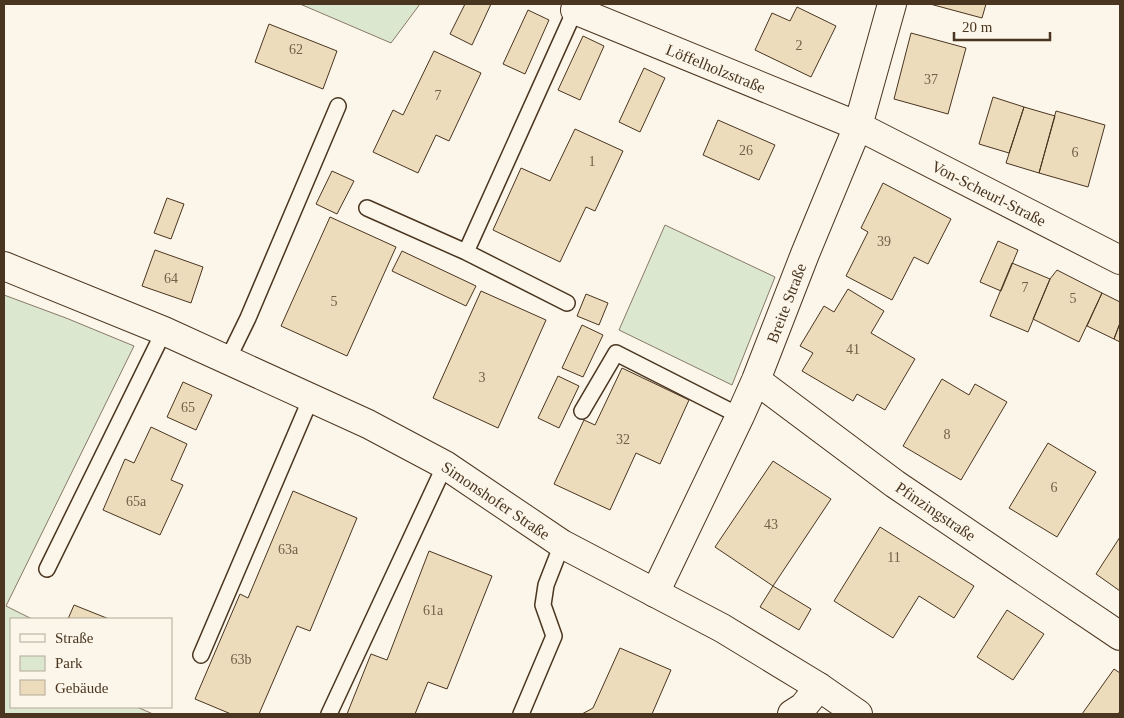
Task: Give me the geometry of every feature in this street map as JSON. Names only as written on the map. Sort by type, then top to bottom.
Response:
[{"type":"street","name":"Breite Straße","points":[[655,593],[756,380],[858,126],[892,4]]},
{"type":"street","name":"Löffelholzstraße","points":[[570,7],[858,126]]},
{"type":"street","name":"Von-Scheurl-Straße","points":[[858,126],[1120,260]]},
{"type":"street","name":"Simonshofer Straße","points":[[4,266],[164,332],[368,424],[445,465],[562,544],[722,628],[819,687],[858,714]]},
{"type":"street","name":"Pfinzingstraße","points":[[756,380],[895,484],[1120,636]]},
{"type":"street","points":[[792,714],[803,707],[819,687]]},
{"type":"lane","points":[[466,252],[570,7]]},
{"type":"lane","points":[[227,361],[248,318],[338,106]]},
{"type":"lane","points":[[367,208],[466,252],[567,302]]},
{"type":"lane","points":[[47,569],[164,332]]},
{"type":"lane","points":[[582,411],[616,353],[740,416]]},
{"type":"lane","points":[[201,654],[311,398]]},
{"type":"lane","points":[[329,714],[445,465]]},
{"type":"lane","points":[[521,714],[554,636],[543,605],[546,585],[562,544]]},
{"type":"green space","points":[[300,4],[420,4],[391,43]]},
{"type":"green space","points":[[665,225],[775,277],[732,385],[619,330]]},
{"type":"green space","points":[[4,295],[134,346],[6,606],[30,618],[10,618],[10,708],[139,708],[153,714],[4,714]]},
{"type":"building","points":[[465,4],[491,4],[472,45],[450,34]]},
{"type":"building","points":[[930,4],[986,4],[982,18]]},
{"type":"building","points":[[797,7],[836,26],[811,77],[755,50],[772,13],[790,21]]},
{"type":"building","points":[[528,10],[549,20],[525,74],[503,64]]},
{"type":"building","points":[[269,24],[337,51],[323,89],[255,62]]},
{"type":"building","points":[[911,33],[966,48],[948,114],[894,99]]},
{"type":"building","points":[[583,36],[604,46],[580,100],[558,90]]},
{"type":"building","points":[[434,51],[481,73],[449,141],[436,135],[418,173],[373,152],[393,110],[403,115]]},
{"type":"building","points":[[644,68],[665,78],[640,132],[619,122]]},
{"type":"building","points":[[993,97],[1024,107],[1009,153],[979,144]]},
{"type":"building","points":[[1024,107],[1055,116],[1039,173],[1006,163]]},
{"type":"building","points":[[1056,111],[1105,125],[1088,187],[1039,173]]},
{"type":"building","points":[[718,120],[775,145],[759,180],[703,155]]},
{"type":"building","points":[[575,129],[623,151],[595,211],[586,207],[560,262],[493,230],[521,168],[550,181]]},
{"type":"building","points":[[332,171],[354,181],[337,214],[316,204]]},
{"type":"building","points":[[883,183],[951,219],[928,264],[914,257],[892,300],[846,276],[868,232],[861,228]]},
{"type":"building","points":[[167,198],[184,204],[171,239],[154,233]]},
{"type":"building","points":[[330,217],[396,247],[347,356],[281,326]]},
{"type":"building","points":[[998,241],[1018,250],[1001,291],[980,282]]},
{"type":"building","points":[[155,250],[203,267],[191,303],[142,286]]},
{"type":"building","points":[[402,251],[476,286],[466,306],[392,271]]},
{"type":"building","points":[[1012,263],[1050,279],[1028,332],[990,316]]},
{"type":"building","points":[[1057,270],[1102,293],[1079,342],[1033,319],[1050,279]]},
{"type":"building","points":[[848,289],[884,311],[871,333],[915,359],[885,410],[857,394],[853,401],[802,371],[813,353],[800,346],[824,306],[834,312]]},
{"type":"building","points":[[481,291],[546,320],[498,428],[433,398]]},
{"type":"building","points":[[1102,293],[1120,302],[1120,323],[1114,339],[1087,326]]},
{"type":"building","points":[[586,294],[608,303],[599,325],[577,316]]},
{"type":"building","points":[[1120,323],[1120,342],[1114,339]]},
{"type":"building","points":[[582,325],[603,335],[583,377],[562,368]]},
{"type":"building","points":[[622,368],[689,400],[660,464],[636,453],[610,510],[554,484],[584,420],[595,425]]},
{"type":"building","points":[[558,376],[579,386],[559,428],[538,418]]},
{"type":"building","points":[[942,379],[969,395],[975,384],[1007,402],[961,480],[903,446]]},
{"type":"building","points":[[183,382],[212,395],[196,430],[167,417]]},
{"type":"building","points":[[151,427],[187,444],[171,480],[183,485],[160,535],[103,510],[125,459],[134,463]]},
{"type":"building","points":[[1048,443],[1096,472],[1057,537],[1009,508]]},
{"type":"building","points":[[773,461],[831,499],[773,586],[715,547]]},
{"type":"building","points":[[293,491],[357,518],[310,631],[297,626],[259,714],[231,714],[195,699],[240,594],[248,598]]},
{"type":"building","points":[[880,527],[974,586],[954,618],[919,596],[893,638],[834,601]]},
{"type":"building","points":[[1120,537],[1120,591],[1096,574]]},
{"type":"building","points":[[429,551],[492,576],[447,689],[428,682],[415,714],[347,714],[371,654],[387,660]]},
{"type":"building","points":[[773,586],[811,609],[799,630],[760,607]]},
{"type":"building","points":[[74,605],[106,618],[68,618]]},
{"type":"building","points":[[1007,610],[1044,634],[1013,680],[977,657]]},
{"type":"building","points":[[620,648],[671,670],[652,714],[582,714],[593,708]]},
{"type":"building","points":[[1114,669],[1120,673],[1120,711],[1118,714],[1082,714]]}]
